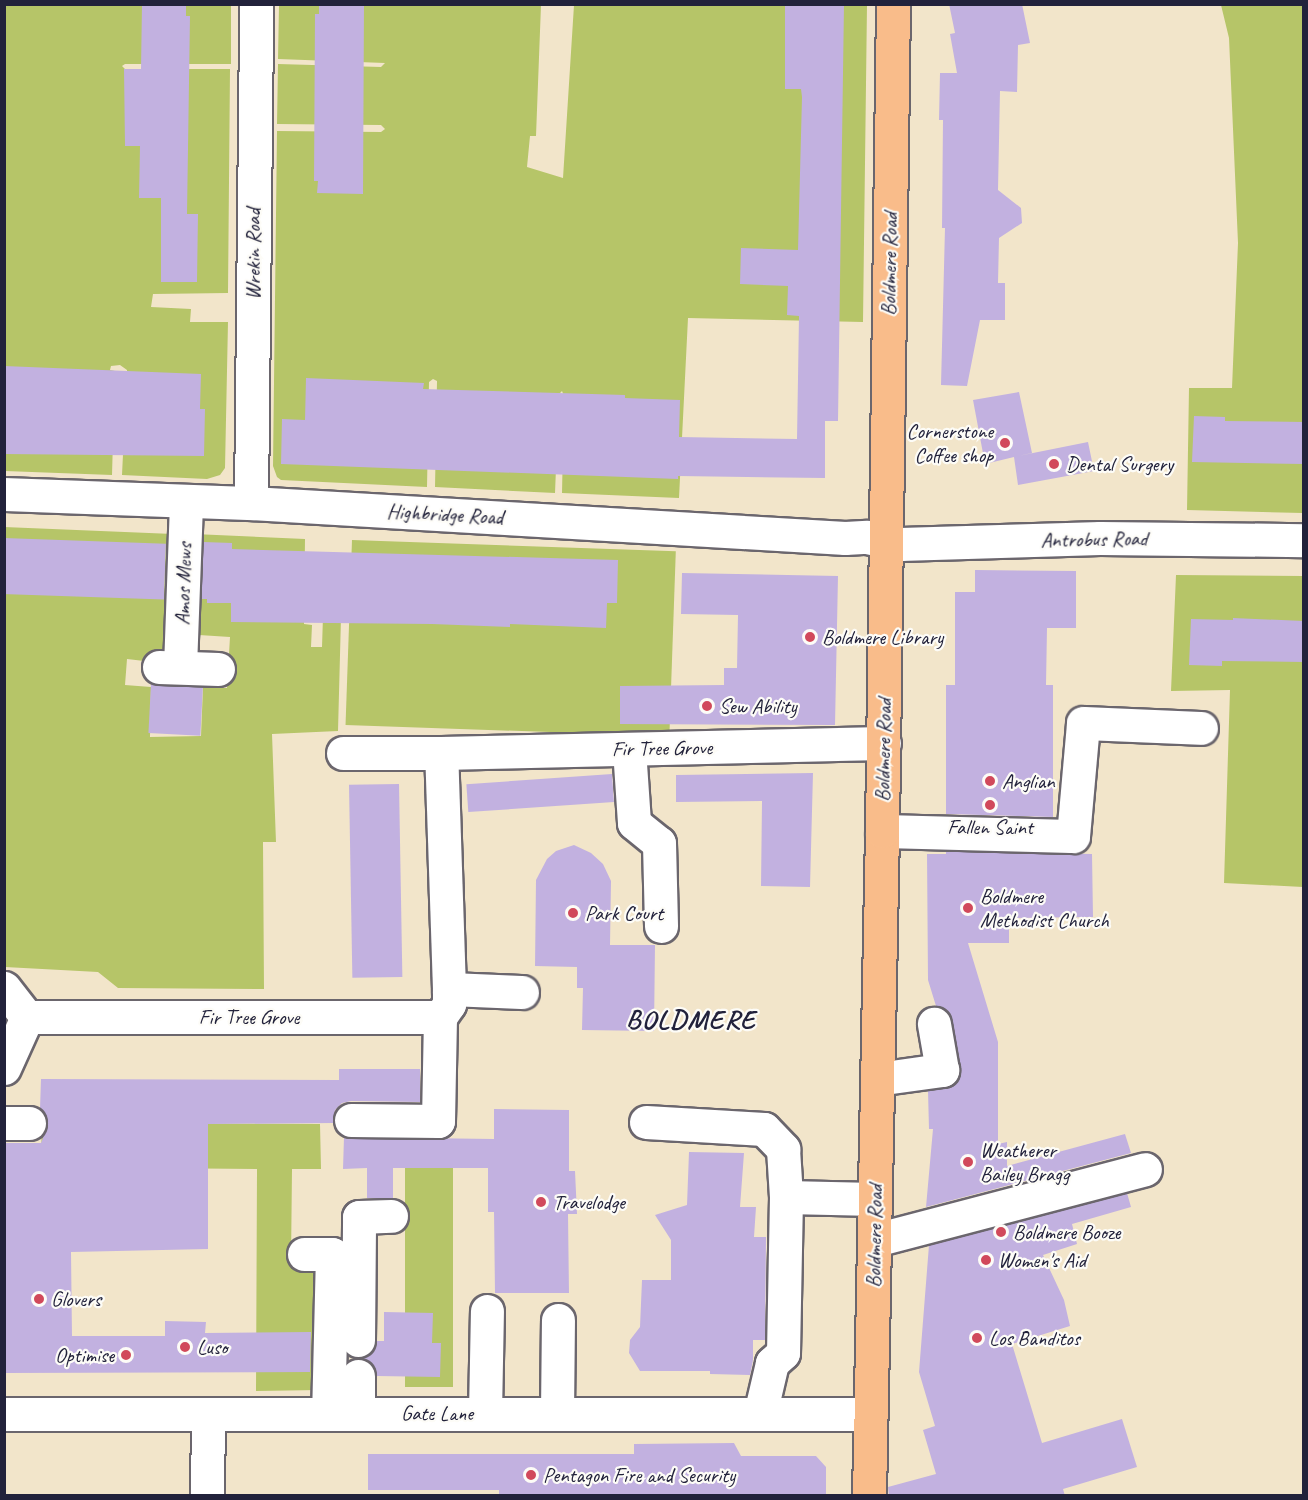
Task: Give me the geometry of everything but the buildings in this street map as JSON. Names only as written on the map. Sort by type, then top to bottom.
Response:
[{"type":"main road","name":"Boldmere Road","points":[[869,1496],[884,743],[893,4]]},
{"type":"street","name":"Wrekin Road","points":[[251,503],[256,4]]},
{"type":"street","name":"Highbridge Road","points":[[4,494],[251,503],[846,538],[867,537],[885,542]]},
{"type":"street","name":"Amos Mews","points":[[186,501],[169,667],[218,669]]},
{"type":"street","name":"Antrobus Road","points":[[885,542],[900,544],[1100,538],[1304,540]]},
{"type":"street","points":[[882,831],[1073,837],[1083,723],[1202,728]]},
{"type":"street","name":"Fir Tree Grove","points":[[343,753],[441,753],[884,743]]},
{"type":"street","points":[[629,748],[634,823],[659,843],[661,926]]},
{"type":"street","points":[[351,1120],[438,1121],[445,1003],[441,753]]},
{"type":"street","points":[[4,988],[27,1017],[8,1058]]},
{"type":"street","name":"Fir Tree Grove","points":[[27,1017],[445,1003],[522,992]]},
{"type":"street","points":[[877,1079],[942,1070],[934,1024]]},
{"type":"street","points":[[646,1122],[764,1129],[783,1149],[786,1197],[783,1353],[772,1363],[760,1414]]},
{"type":"street","points":[[875,1240],[1145,1169]]},
{"type":"street","points":[[786,1197],[875,1199]]},
{"type":"street","points":[[358,1340],[358,1217],[391,1216]]},
{"type":"street","points":[[304,1254],[332,1254],[343,1413]]},
{"type":"street","points":[[485,1413],[487,1311]]},
{"type":"street","points":[[557,1413],[558,1320]]},
{"type":"street","points":[[343,1413],[358,1376]]},
{"type":"street","name":"Gate Lane","points":[[4,1414],[869,1414]]},
{"type":"street","points":[[207,1496],[208,1414]]},
{"type":"green space","points":[[5,5],[231,5],[231,64],[125,64],[122,66],[125,69],[230,69],[228,293],[153,294],[151,307],[191,309],[190,322],[228,322],[225,468],[220,475],[207,479],[122,475],[127,370],[120,365],[111,366],[110,370],[115,371],[112,475],[5,471]]},
{"type":"green space","points":[[279,5],[541,5],[536,136],[530,136],[527,167],[563,178],[574,5],[867,5],[863,322],[688,318],[679,498],[562,493],[564,396],[562,391],[559,394],[555,493],[435,487],[437,381],[433,379],[429,382],[427,487],[281,480],[277,477],[273,466],[277,131],[381,132],[385,129],[381,125],[277,124],[278,64],[381,67],[385,63],[278,59]]},
{"type":"green space","points":[[1221,5],[1303,5],[1303,513],[1187,510],[1189,388],[1232,388],[1238,243],[1229,38]]},
{"type":"green space","points":[[4,527],[173,534],[170,651],[153,662],[127,659],[125,685],[151,687],[150,737],[201,736],[203,687],[227,688],[230,637],[199,635],[189,620],[194,534],[305,539],[304,624],[312,625],[311,647],[322,647],[323,616],[341,617],[338,731],[272,734],[276,842],[263,842],[264,989],[118,988],[98,972],[5,967]]},
{"type":"green space","points":[[352,540],[676,551],[669,736],[346,725]]},
{"type":"green space","points":[[1176,575],[1303,576],[1303,887],[1224,883],[1230,690],[1171,691]]},
{"type":"green space","points":[[41,1123],[320,1124],[321,1169],[292,1169],[291,1261],[322,1262],[319,1390],[256,1391],[257,1169],[147,1168],[42,1163]]},
{"type":"green space","points":[[405,1168],[453,1168],[453,1387],[405,1387]]},
{"type":"place","name":"Cornerstone Coffee shop","points":[[1005,443]]},
{"type":"place","name":"Dental Surgery","points":[[1054,464]]},
{"type":"place","name":"Boldmere Library","points":[[810,637]]},
{"type":"place","name":"Sew Ability","points":[[707,706]]},
{"type":"place","name":"Anglian","points":[[990,781]]},
{"type":"place","name":"Fallen Saint","points":[[990,805]]},
{"type":"place","name":"Boldmere Methodist Church","points":[[968,908]]},
{"type":"place","name":"Park Court","points":[[573,913]]},
{"type":"place","name":"Weatherer Bailey Bragg","points":[[968,1162]]},
{"type":"place","name":"Travelodge","points":[[541,1202]]},
{"type":"place","name":"Boldmere Booze","points":[[1001,1232]]},
{"type":"place","name":"Women's Aid","points":[[986,1260]]},
{"type":"place","name":"Glovers","points":[[39,1299]]},
{"type":"place","name":"Los Banditos","points":[[977,1338]]},
{"type":"place","name":"Luso","points":[[185,1347]]},
{"type":"place","name":"Optimise","points":[[126,1355]]},
{"type":"place","name":"Pentagon Fire and Security","points":[[531,1475]]},
{"type":"district","name":"BOLDMERE","points":[[691,1020]]}]
